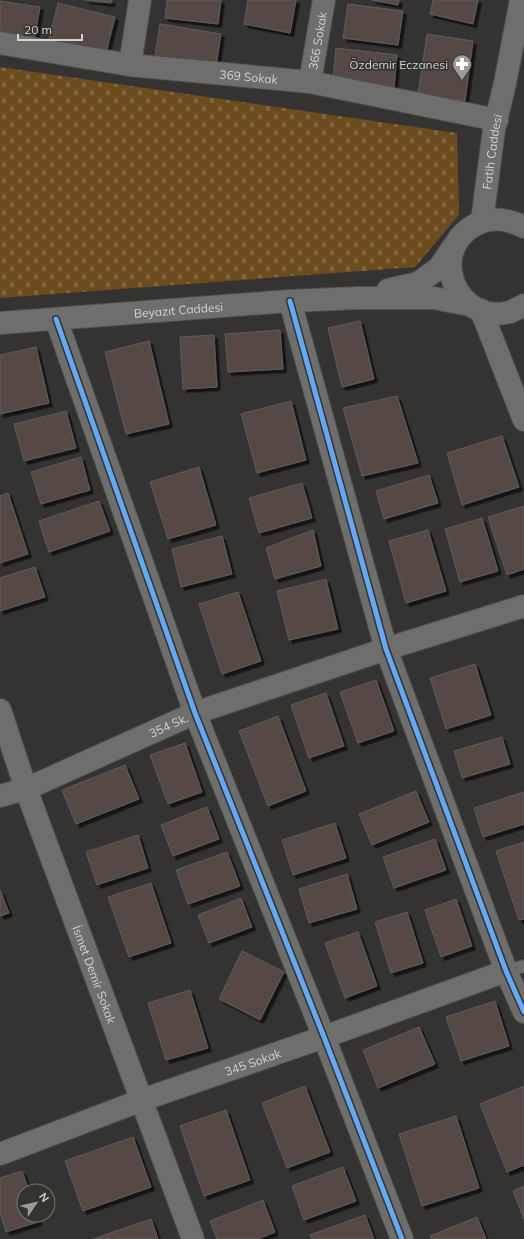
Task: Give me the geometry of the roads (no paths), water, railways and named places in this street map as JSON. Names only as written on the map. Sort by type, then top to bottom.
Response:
[{"type":"street","points":[[130,65],[140,0]]},
{"type":"street","name":"366 Sokak","points":[[310,82],[324,0]]},
{"type":"street","name":"Fatih Caddesi","points":[[490,220],[487,175],[494,129],[505,84],[521,0]]},
{"type":"street","name":"369 Sokak","points":[[0,43],[130,65],[310,82],[496,120]]},
{"type":"street","name":"Fatih Caddesi","points":[[490,220],[505,84]]},
{"type":"street","points":[[357,298],[418,282],[439,268],[457,241],[468,229],[490,220],[512,221],[524,227]]},
{"type":"street","points":[[457,241],[451,256],[450,273],[455,288],[462,298],[475,308],[524,420]]},
{"type":"street","points":[[357,298],[434,298],[495,314],[510,312],[524,305]]},
{"type":"street","name":"Beyazıt Caddesi","points":[[0,323],[290,301],[357,298]]},
{"type":"street","points":[[290,301],[386,649],[515,969],[524,1012]]},
{"type":"street","points":[[56,319],[195,713],[324,1037],[402,1239]]},
{"type":"street","name":"354 Sk.","points":[[0,796],[26,789],[195,713],[386,649],[524,606]]},
{"type":"street","name":"İsmet Demir Sokak","points":[[0,710],[26,789],[193,1239]]},
{"type":"street","name":"345 Sokak","points":[[0,1154],[142,1100],[515,969]]},
{"type":"place","name":"Özdemir Eczanesi","points":[[462,81]]}]
